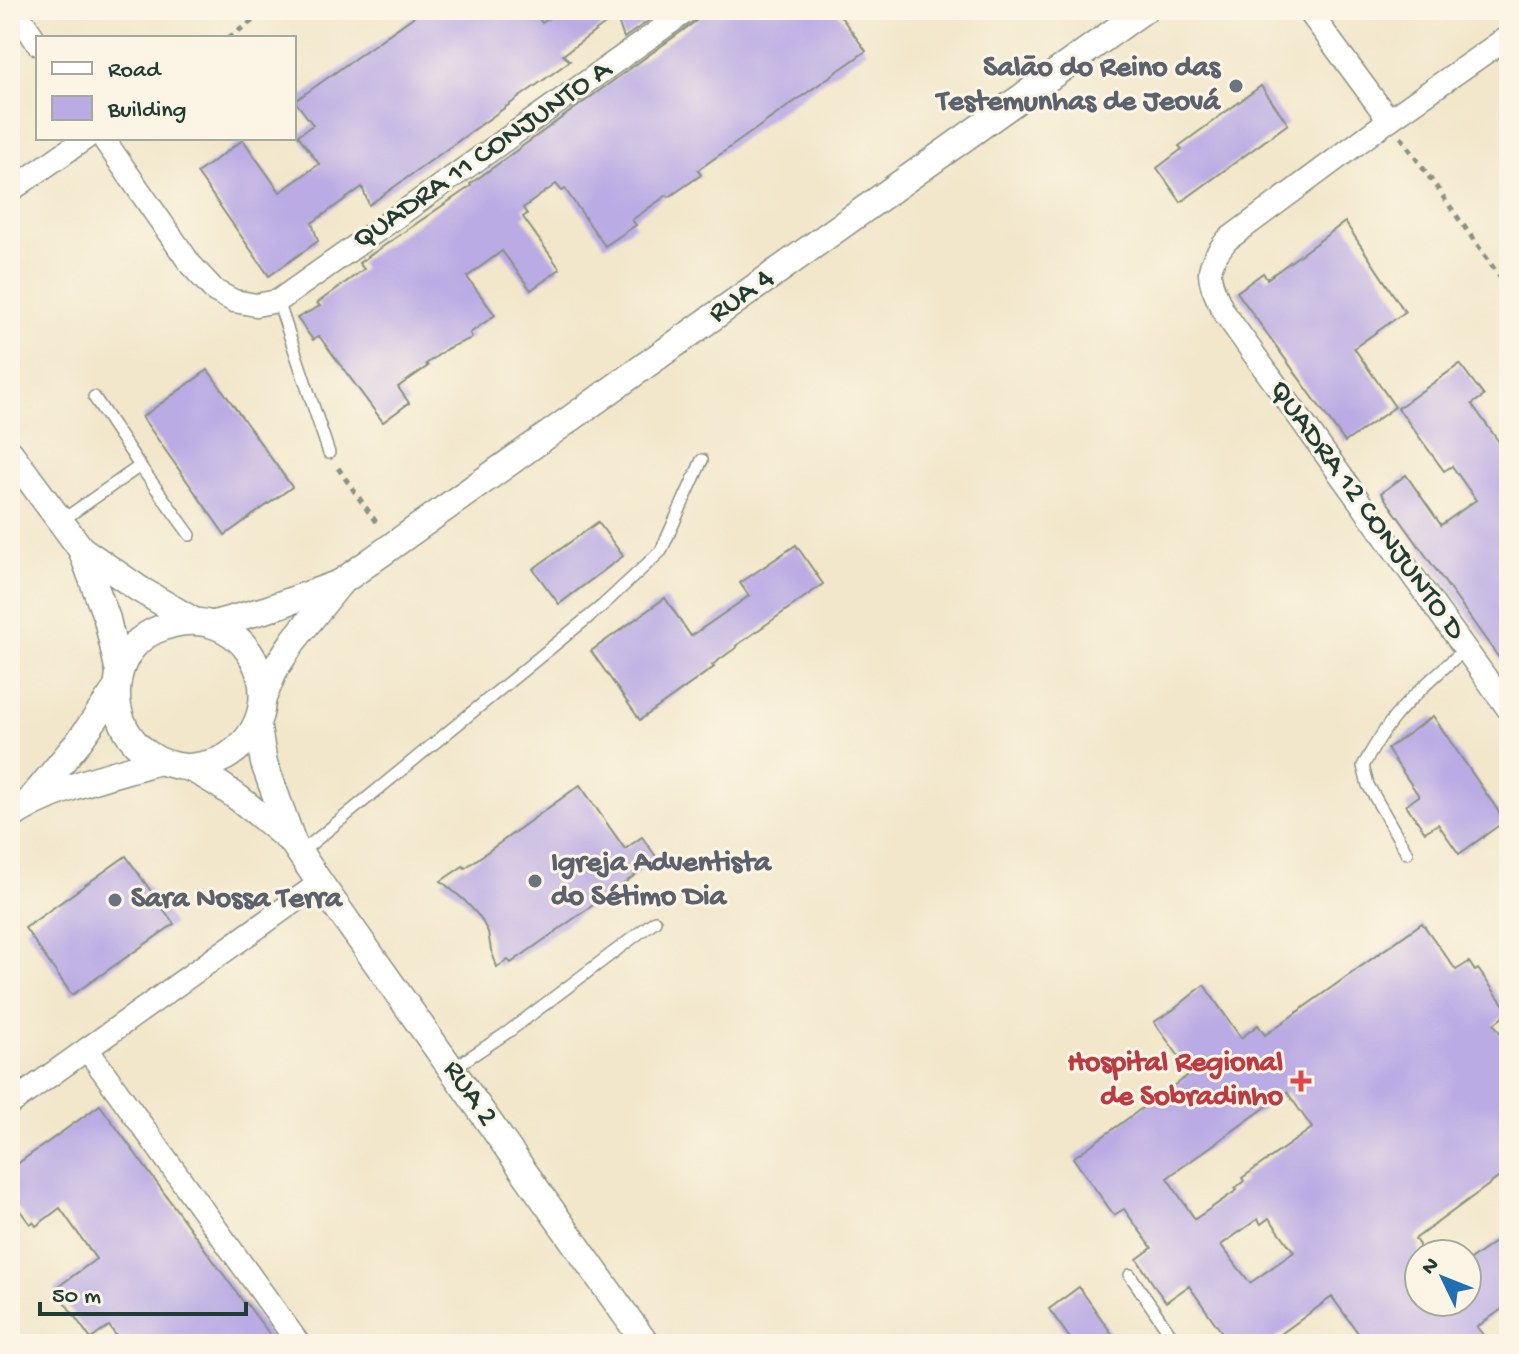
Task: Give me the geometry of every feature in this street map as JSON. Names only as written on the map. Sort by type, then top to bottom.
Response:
[{"type":"street","points":[[15,10],[36,41]]},
{"type":"street","name":"QUADRA 11 CONJUNTO A","points":[[278,301],[688,10]]},
{"type":"street","name":"RUA 4","points":[[340,583],[1144,10]]},
{"type":"street","points":[[1308,10],[1389,120]]},
{"type":"street","name":"QUADRA 12 CONJUNTO D","points":[[1509,36],[1227,240],[1213,258],[1209,273],[1223,311],[1509,710]]},
{"type":"street","points":[[10,191],[83,140]]},
{"type":"street","points":[[104,140],[191,265],[215,291],[234,301],[256,305],[278,301]]},
{"type":"street","points":[[15,471],[81,549],[107,619],[118,680],[118,711],[126,731],[140,748],[159,761],[189,767],[210,764],[229,755],[245,741],[275,669],[340,583]]},
{"type":"street","points":[[81,549],[139,589],[235,635],[251,653],[260,675],[264,763],[296,848]]},
{"type":"street","points":[[18,811],[80,740],[118,680],[130,651],[147,634],[168,624],[203,622],[268,609],[340,583]]},
{"type":"street","points":[[18,811],[79,786],[159,761]]},
{"type":"street","points":[[189,767],[234,794],[296,848]]},
{"type":"street","name":"RUA 2","points":[[296,848],[646,1344]]},
{"type":"street","points":[[10,1104],[320,883]]},
{"type":"street","points":[[87,1049],[299,1344]]},
{"type":"lane","points":[[278,301],[329,453]]},
{"type":"lane","points":[[94,397],[190,535]]},
{"type":"lane","points":[[296,848],[602,606],[661,551],[702,460]]},
{"type":"lane","points":[[60,521],[140,466]]},
{"type":"lane","points":[[1407,853],[1368,785],[1363,766],[1394,718],[1465,649]]},
{"type":"lane","points":[[452,1070],[508,1032],[655,921]]},
{"type":"lane","points":[[1130,1275],[1177,1344]]},
{"type":"path","points":[[231,36],[268,10]]},
{"type":"path","points":[[1389,120],[1509,290]]},
{"type":"path","points":[[329,453],[392,546]]},
{"type":"building","points":[[423,10],[533,10],[542,23],[560,10],[664,10],[624,38],[616,16],[563,55],[570,61],[369,205],[362,187],[312,223],[318,241],[269,276],[197,173],[243,140],[280,192],[319,164],[298,135],[313,125],[296,100]]},
{"type":"building","points":[[702,10],[836,10],[866,51],[698,170],[701,175],[632,220],[636,225],[605,246],[565,189],[562,191],[556,184],[523,208],[527,214],[523,217],[560,269],[531,290],[502,251],[467,277],[495,315],[470,333],[472,338],[448,348],[398,387],[409,403],[383,422],[319,336],[313,340],[297,318],[320,306],[317,303],[364,269],[359,263],[471,186],[696,21]]},
{"type":"building","points":[[1261,86],[1288,124],[1181,202],[1157,168],[1182,149],[1179,146]]},
{"type":"building","points":[[1345,222],[1405,312],[1354,348],[1395,407],[1345,442],[1237,292],[1263,273],[1267,279]]},
{"type":"building","points":[[1460,364],[1484,396],[1472,404],[1509,456],[1509,672],[1381,493],[1406,475],[1441,525],[1476,500],[1452,466],[1444,471],[1398,408]]},
{"type":"building","points":[[208,370],[292,487],[225,535],[142,417]]},
{"type":"building","points":[[598,522],[623,556],[559,604],[533,569]]},
{"type":"building","points":[[796,545],[823,584],[640,720],[591,651],[665,598],[691,636],[749,596],[740,583]]},
{"type":"building","points":[[1433,716],[1505,821],[1459,854],[1438,824],[1425,832],[1406,805],[1419,796],[1387,749]]},
{"type":"building","name":"Igreja Adventista do Sétimo Dia","points":[[580,785],[625,849],[642,837],[657,858],[511,963],[508,960],[497,967],[488,932],[480,917],[441,881],[463,866],[465,868]]},
{"type":"building","points":[[126,856],[174,924],[72,995],[25,928]]},
{"type":"building","points":[[1422,923],[1456,970],[1469,962],[1475,971],[1478,969],[1509,1012],[1494,1024],[1509,1045],[1509,1170],[1416,1238],[1403,1238],[1403,1318],[1483,1318],[1483,1251],[1509,1232],[1509,1304],[1477,1327],[1490,1344],[1366,1344],[1332,1297],[1267,1344],[1230,1344],[1189,1286],[1166,1302],[1157,1290],[1137,1259],[1152,1248],[1124,1209],[1114,1215],[1073,1158],[1191,1073],[1154,1022],[1204,985],[1241,1038],[1258,1025],[1265,1035]],"holes":[[[1287,1092],[1312,1128],[1242,1178],[1244,1181],[1235,1188],[1237,1190],[1195,1219],[1167,1178]],[[1269,1218],[1294,1252],[1250,1283],[1221,1245],[1258,1219],[1261,1224]]]},
{"type":"building","points":[[100,1105],[277,1344],[122,1344],[109,1326],[91,1339],[55,1289],[96,1259],[60,1208],[36,1226],[33,1222],[30,1224],[18,1208],[10,1207],[10,1169]]},
{"type":"building","points":[[1079,1287],[1119,1344],[1074,1344],[1049,1309]]},
{"type":"place","name":"Salão do Reino das Testemunhas de Jeová","points":[[1236,86]]},
{"type":"place","name":"Igreja Adventista do Sétimo Dia","points":[[535,881]]},
{"type":"place","name":"Sara Nossa Terra","points":[[115,900]]},
{"type":"place","name":"Hospital Regional de Sobradinho","points":[[1301,1081]]}]
